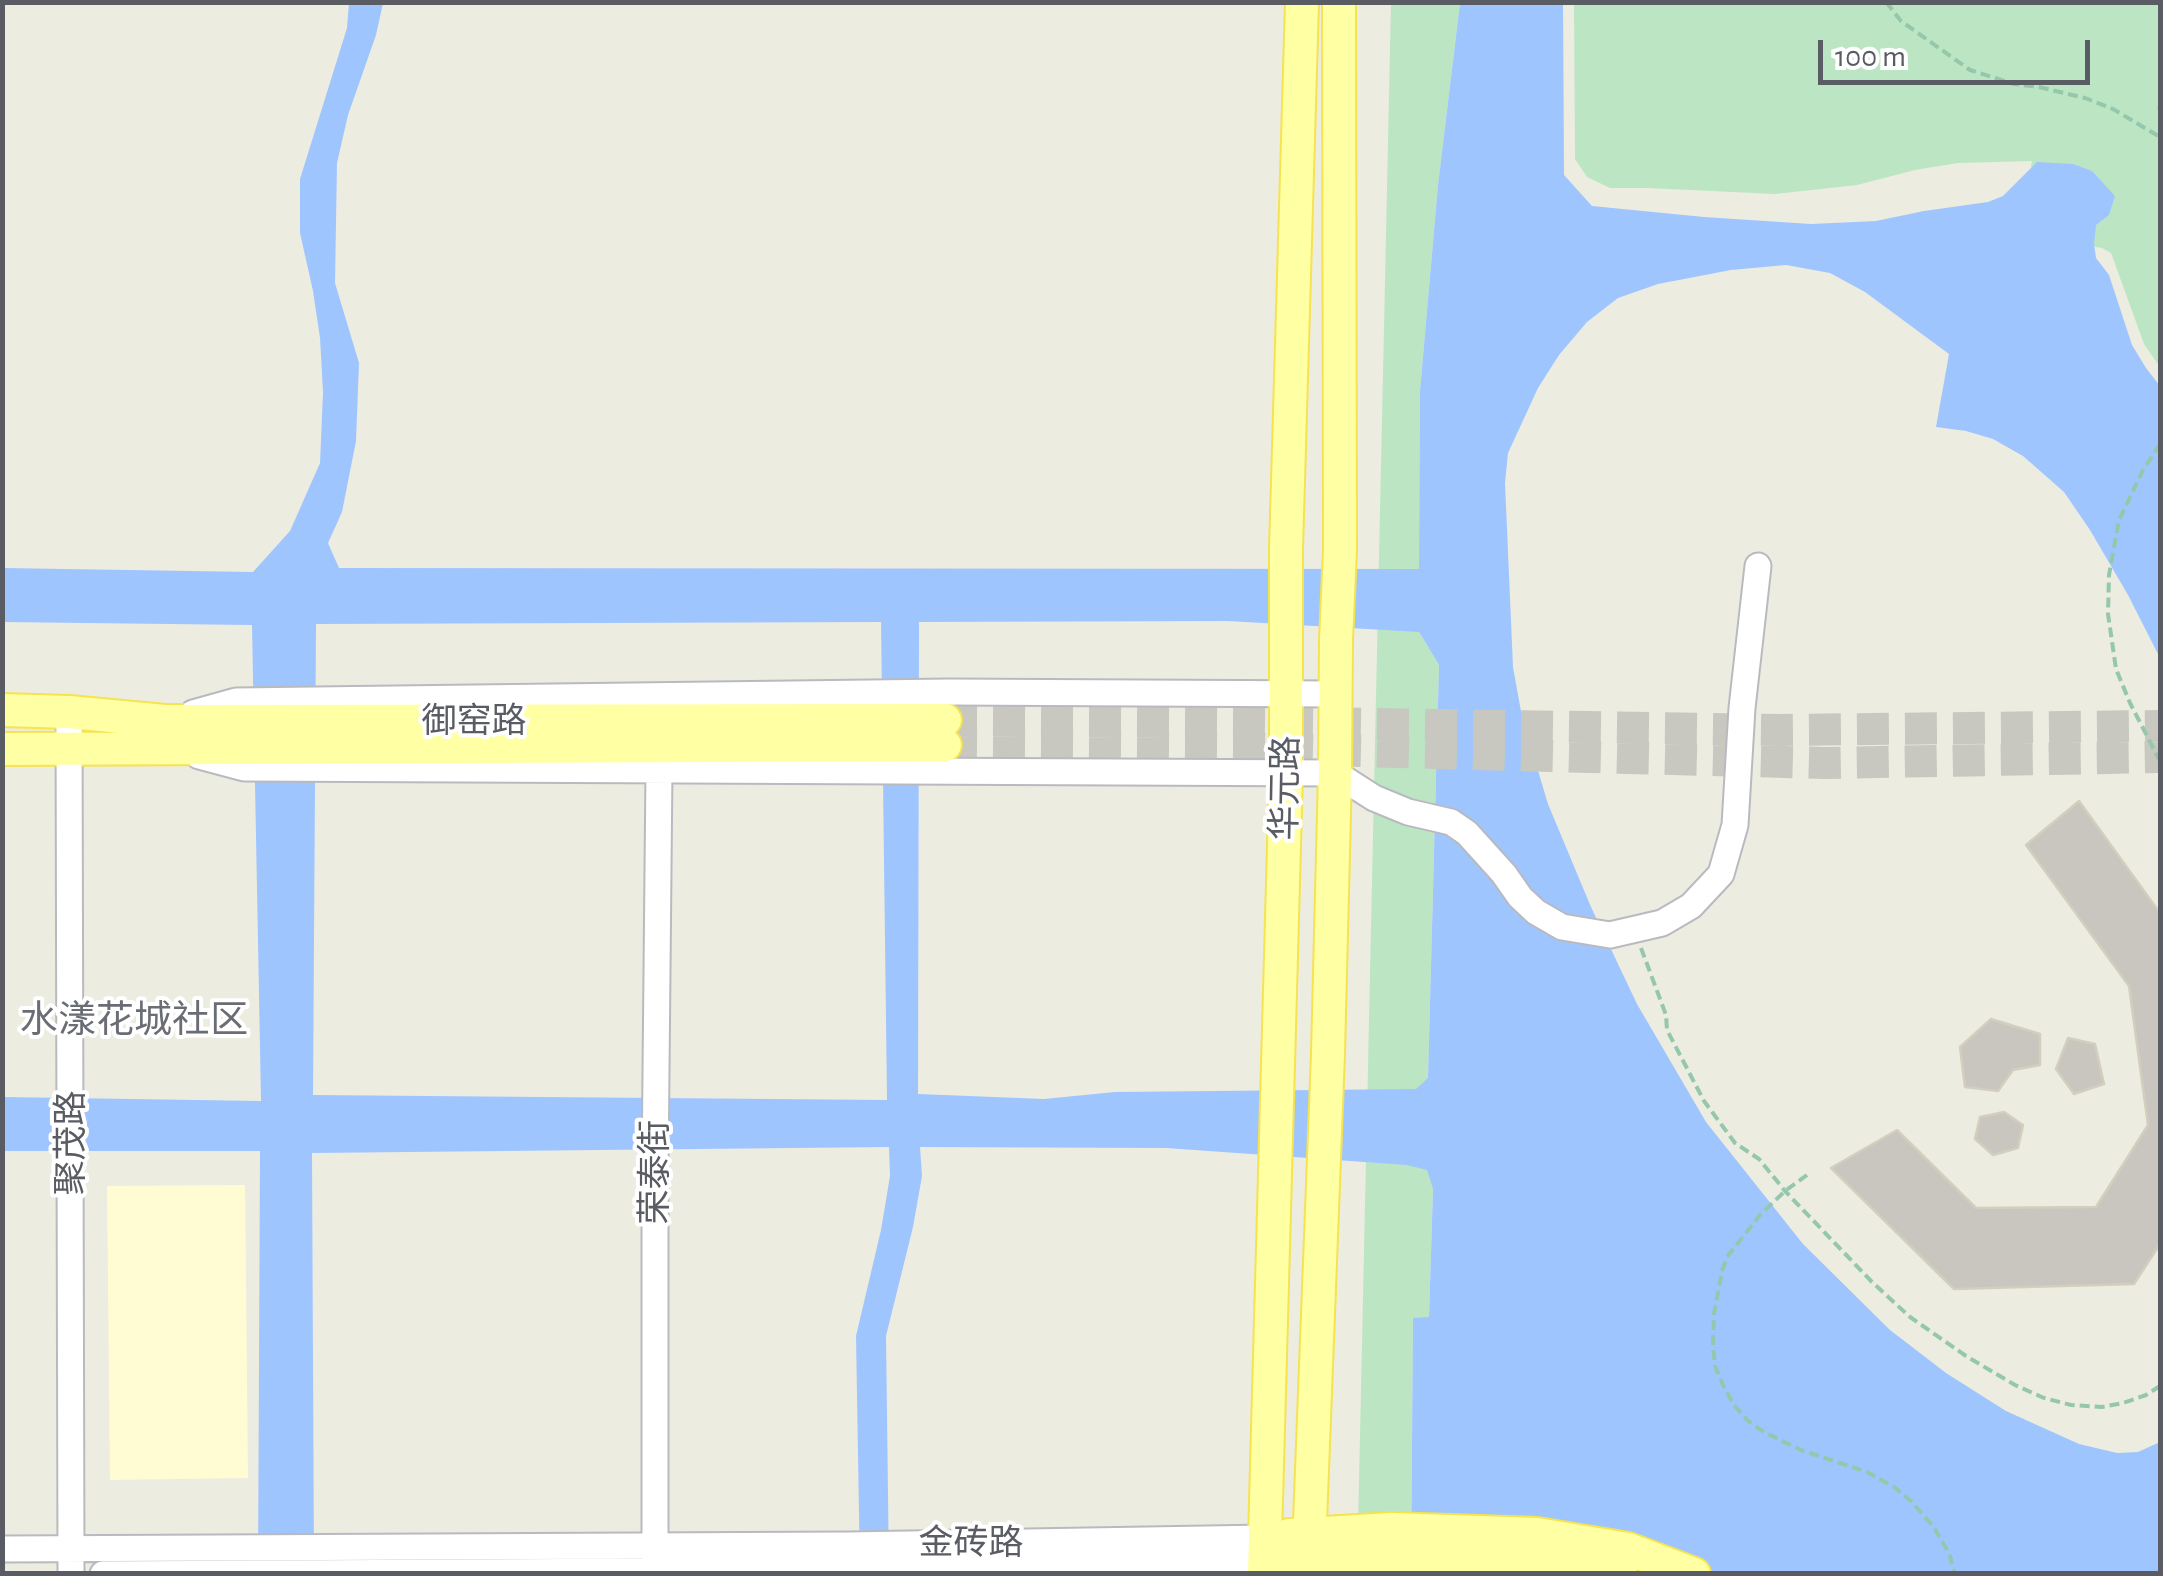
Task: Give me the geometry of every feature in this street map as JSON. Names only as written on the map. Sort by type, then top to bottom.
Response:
[{"type":"main road","name":"华元路","points":[[1264,1558],[1302,2]]},
{"type":"main road","name":"华元路","points":[[1309,1555],[1328,1054],[1340,550],[1339,2]]},
{"type":"main road","name":"御窑路","points":[[2,710],[69,712],[168,735]]},
{"type":"main road","name":"御窑路","points":[[2,749],[70,750],[168,735],[945,732],[328,758],[242,735]]},
{"type":"main road","name":"金砖路","points":[[1264,1558],[1385,1543],[1537,1534],[1628,1549],[1694,1574]]},
{"type":"main road","name":"金砖路","points":[[1385,1543],[1621,1574]]},
{"type":"street","points":[[328,758],[658,770],[1335,773],[1374,798],[1408,812],[1451,822],[1467,833],[1536,912],[1562,926],[1622,933],[1662,923],[1691,906],[1722,874],[1735,825],[1742,708],[1758,566]]},
{"type":"street","points":[[168,735],[242,735],[330,700],[949,692],[1336,694]]},
{"type":"street","name":"聚茂路","points":[[69,712],[72,1562]]},
{"type":"street","name":"荣泰街","points":[[655,1563],[658,770]]},
{"type":"street","name":"金砖路","points":[[2,1549],[72,1562],[655,1563]]},
{"type":"street","name":"金砖路","points":[[103,1574],[904,1554],[958,1561],[1264,1558]]},
{"type":"path","points":[[1886,2],[1902,20],[1970,70],[2014,84],[2085,98],[2114,109],[2160,137]]},
{"type":"path","points":[[2160,444],[2119,520],[2109,575],[2108,614],[2116,669],[2160,762]]},
{"type":"path","points":[[1622,933],[1666,1015],[1666,1030],[1696,1089],[1735,1143],[1759,1159],[1785,1191],[1910,1317],[1966,1356],[2044,1398],[2102,1407],[2146,1395],[2160,1386]]},
{"type":"path","points":[[1807,1175],[1748,1228],[1727,1256],[1714,1314],[1715,1366],[1734,1405],[1764,1432],[1801,1450],[1868,1472],[1911,1501],[1933,1526],[1955,1574]]},
{"type":"shaded area","points":[[245,1185],[248,1478],[110,1480],[107,1186]]},
{"type":"green space","points":[[1391,3],[1460,3],[1438,185],[1420,391],[1419,632],[1439,665],[1428,1078],[1433,1189],[1429,1318],[1413,1318],[1411,1567],[1357,1574]]},
{"type":"green space","points":[[1574,3],[2160,3],[2160,367],[2144,344],[2111,253],[2074,243],[2026,201],[2032,161],[1958,163],[1857,185],[1775,194],[1610,188],[1587,177],[1575,159]]},
{"type":"water","points":[[349,3],[383,3],[337,163],[335,283],[359,363],[356,441],[342,512],[328,543],[339,568],[1419,569],[1420,391],[1438,185],[1460,3],[1563,3],[1564,175],[1592,206],[1811,224],[1876,221],[1988,202],[2003,196],[2037,162],[2073,164],[2092,171],[2115,196],[2109,215],[2096,225],[2096,258],[2109,275],[2132,345],[2160,386],[2160,658],[2128,595],[2064,492],[2023,456],[1993,439],[1936,427],[1949,354],[1865,292],[1830,273],[1786,265],[1731,270],[1658,284],[1618,298],[1587,322],[1559,355],[1538,388],[1508,453],[1505,483],[1513,667],[1522,717],[1548,804],[1591,907],[1637,1004],[1706,1122],[1803,1244],[1890,1330],[1946,1373],[2006,1411],[2079,1444],[2117,1453],[2138,1452],[2160,1442],[2160,1573],[1405,1573],[1411,1567],[1413,1318],[1429,1317],[1433,1189],[1427,1170],[1407,1165],[1166,1148],[920,1147],[922,1176],[913,1227],[886,1336],[889,1573],[860,1573],[856,1336],[881,1230],[890,1176],[889,1147],[312,1153],[314,1573],[258,1573],[260,1151],[2,1151],[3,1097],[261,1101],[252,625],[3,622],[3,568],[253,572],[290,531],[320,463],[323,392],[320,338],[300,233],[300,179],[347,28]],"holes":[[[1228,621],[1419,632],[1439,665],[1428,1078],[1416,1089],[1115,1092],[1044,1099],[918,1094],[919,622]],[[881,622],[887,1100],[313,1095],[316,624]]]},
{"type":"building","points":[[2079,801],[2160,913],[2160,1244],[2134,1284],[1954,1289],[1831,1168],[1897,1130],[1976,1208],[2096,1207],[2148,1125],[2129,986],[2026,845]]},
{"type":"building","points":[[1991,1019],[2040,1034],[2040,1065],[2013,1070],[1998,1091],[1965,1087],[1960,1047]]},
{"type":"building","points":[[2068,1038],[2095,1044],[2104,1084],[2074,1094],[2056,1069]]},
{"type":"building","points":[[2004,1112],[2023,1125],[2018,1148],[1993,1155],[1975,1139],[1980,1117]]},
{"type":"tunnel","points":[[945,720],[1781,730],[2160,726]]},
{"type":"tunnel","points":[[945,745],[1242,748],[1825,763],[2160,757]]},
{"type":"district","name":"水漾花城社区","points":[[134,1021]]}]
